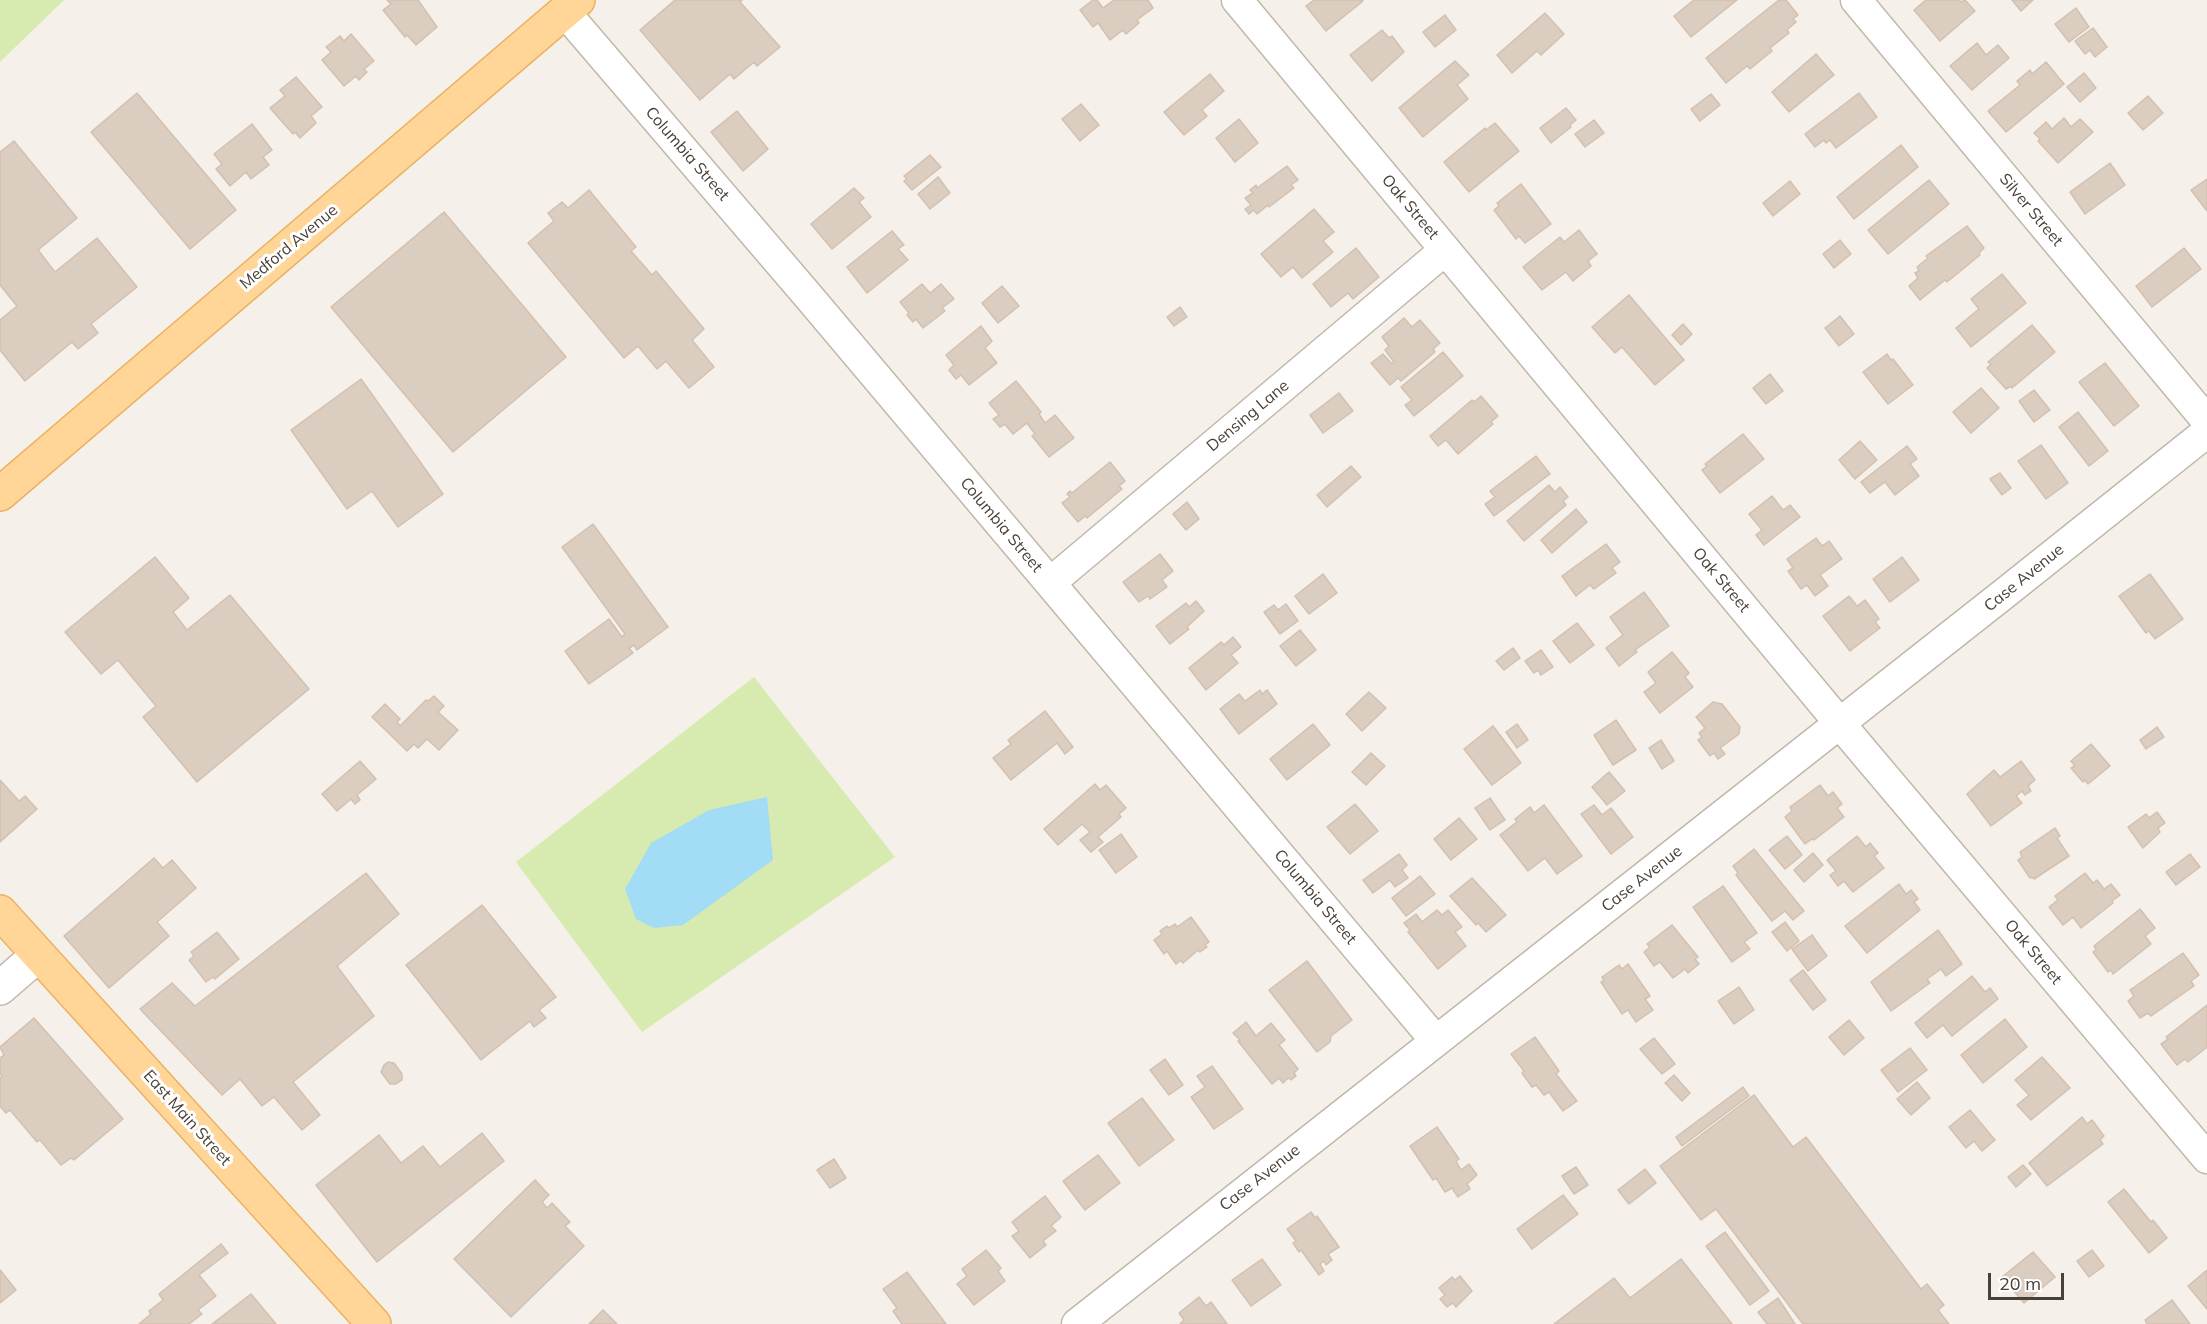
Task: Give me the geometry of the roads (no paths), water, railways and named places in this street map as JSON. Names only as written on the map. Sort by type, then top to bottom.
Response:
[{"type":"main road","name":"Medford Avenue","points":[[0,494],[571,6]]},
{"type":"main road","name":"East Main Street","points":[[0,912],[374,1324]]},
{"type":"street","name":"Oak Street","points":[[1237,0],[1840,723],[2207,1158]]},
{"type":"street","name":"Silver Street","points":[[1856,0],[2207,421]]},
{"type":"street","name":"Columbia Street","points":[[571,6],[1050,583],[1436,1041]]},
{"type":"street","name":"Densing Lane","points":[[1050,583],[1445,250]]},
{"type":"street","name":"Case Avenue","points":[[1077,1324],[2207,432]]},
{"type":"street","points":[[0,988],[38,955]]},
{"type":"water","points":[[767,797],[773,860],[683,925],[654,928],[636,919],[625,889],[651,843],[709,810]]}]
